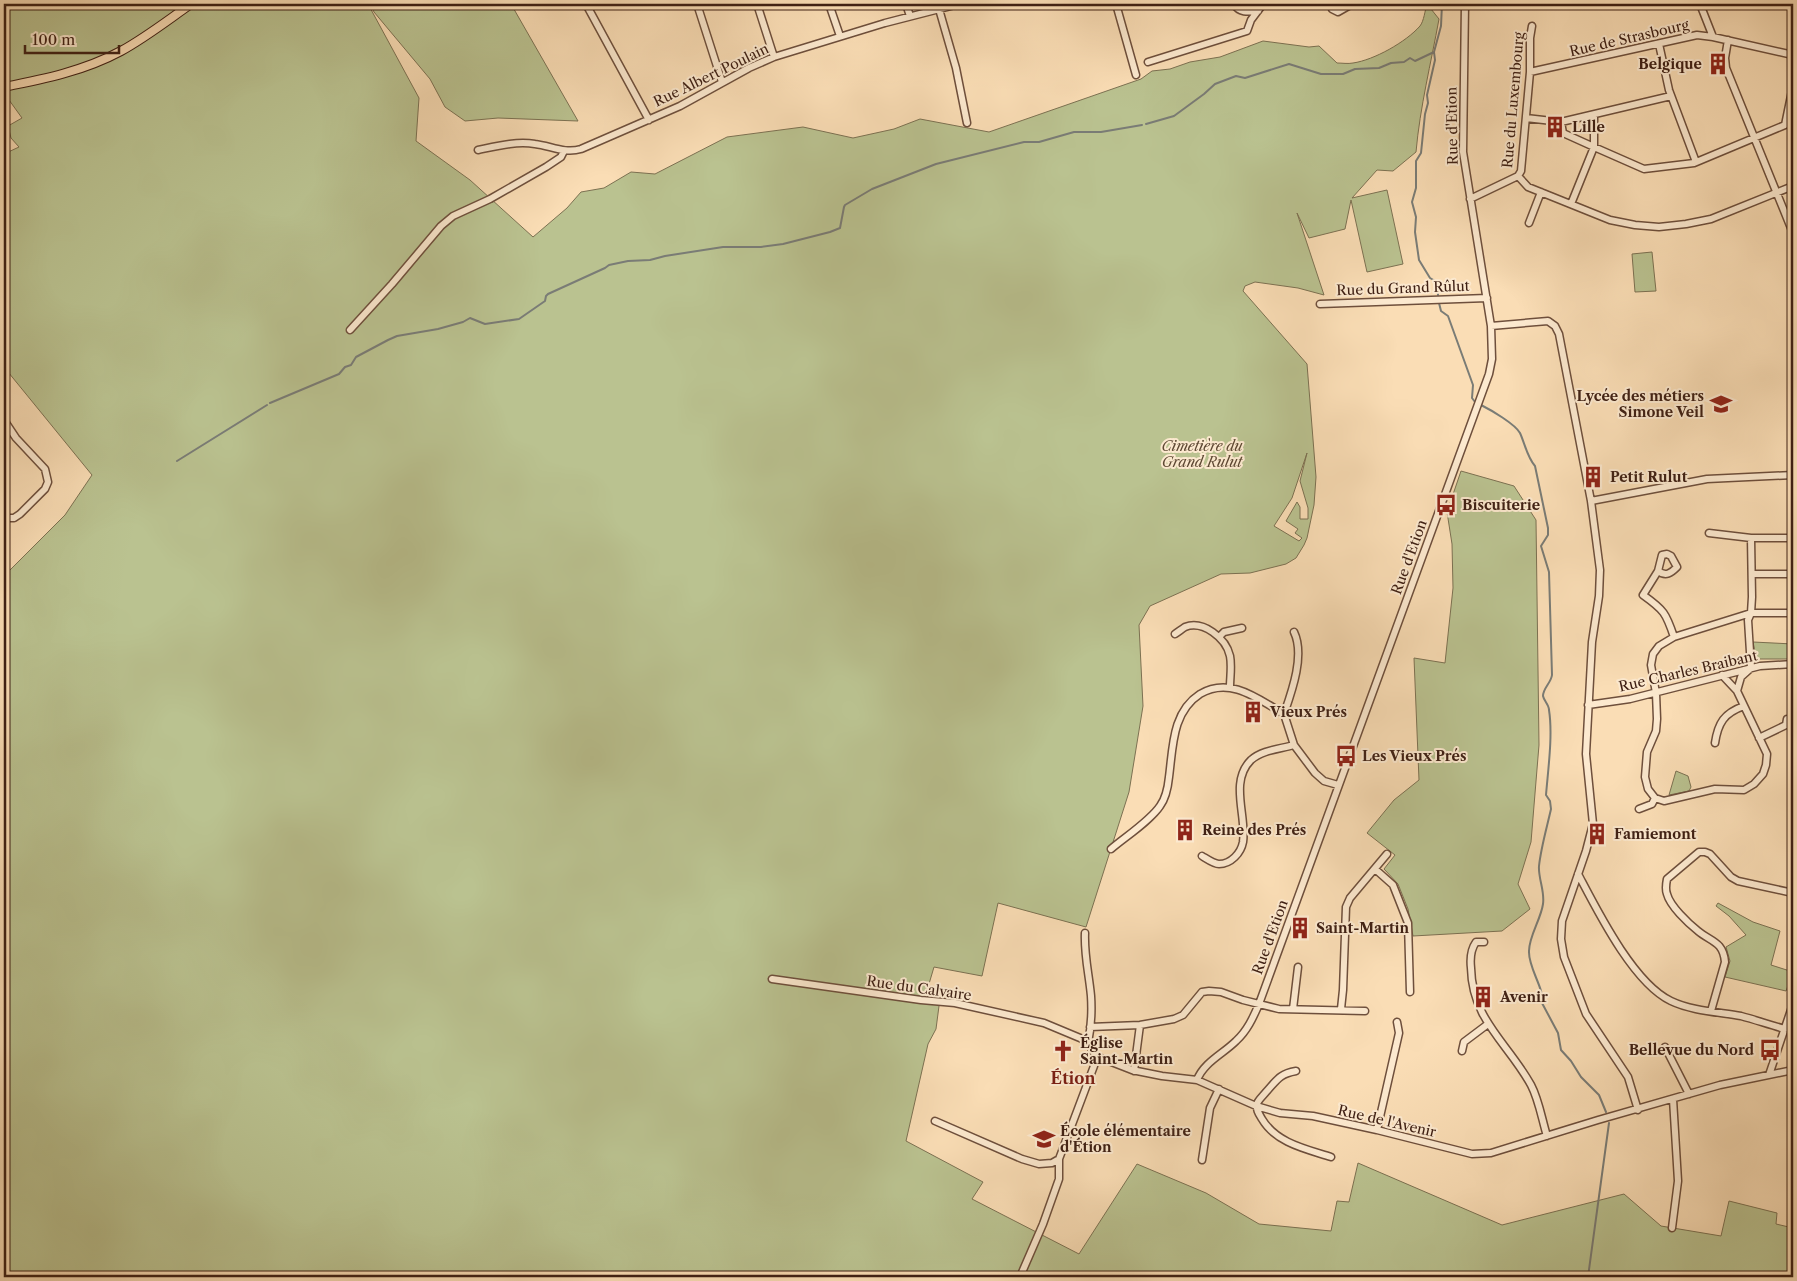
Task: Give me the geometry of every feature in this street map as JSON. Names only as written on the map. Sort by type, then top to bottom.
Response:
[{"type":"main road","points":[[4,86],[61,75],[112,55],[191,4]]},
{"type":"street","points":[[586,4],[649,120]]},
{"type":"street","points":[[696,4],[722,82]]},
{"type":"street","points":[[757,4],[774,57]]},
{"type":"street","points":[[829,4],[840,36]]},
{"type":"street","points":[[906,4],[910,16]]},
{"type":"street","name":"Rue Albert Poulain","points":[[564,151],[573,152],[649,120],[705,94],[722,82],[774,57],[840,36],[959,4]]},
{"type":"street","points":[[1116,4],[1136,75]]},
{"type":"street","points":[[1234,4],[1236,8],[1242,11],[1258,11]]},
{"type":"street","points":[[1148,62],[1248,31],[1251,20],[1263,4]]},
{"type":"street","points":[[1331,4],[1332,9],[1338,12],[1352,4]]},
{"type":"street","name":"Rue d'Etion","points":[[1197,1080],[1201,1070],[1236,1042],[1248,1029],[1259,1004],[1489,374],[1492,360],[1487,298],[1463,152],[1465,4]]},
{"type":"street","points":[[1700,4],[1713,37]]},
{"type":"street","points":[[939,9],[956,68],[967,123]]},
{"type":"street","name":"Rue du Luxembourg","points":[[1518,176],[1522,171],[1532,26]]},
{"type":"street","name":"Rue de Strasbourg","points":[[1530,72],[1697,35],[1793,55]]},
{"type":"street","points":[[1728,40],[1725,58],[1726,68],[1793,234]]},
{"type":"street","points":[[1659,44],[1671,96],[1696,162]]},
{"type":"street","points":[[1561,122],[1563,133],[1644,169],[1696,162],[1785,125],[1793,86]]},
{"type":"street","points":[[1526,118],[1561,122],[1671,96]]},
{"type":"street","points":[[1571,204],[1594,147],[1594,115]]},
{"type":"street","points":[[350,330],[441,226],[454,216],[490,199],[546,167],[561,156],[564,151],[537,144],[521,143],[505,144],[478,150]]},
{"type":"street","points":[[1470,199],[1518,176],[1528,187],[1610,220],[1659,227],[1711,219],[1793,186]]},
{"type":"street","points":[[1529,223],[1541,192]]},
{"type":"street","name":"Rue du Grand Rûlut","points":[[1320,304],[1487,298]]},
{"type":"street","points":[[1490,326],[1548,320],[1559,334],[1591,501],[1600,570],[1599,596],[1592,642],[1586,754],[1593,824],[1562,921],[1561,939],[1564,957],[1586,1014],[1628,1077],[1638,1110]]},
{"type":"street","points":[[4,420],[16,438],[45,469],[48,482],[45,489],[20,514],[14,518],[4,518]]},
{"type":"street","points":[[1591,501],[1707,479],[1793,475]]},
{"type":"street","points":[[1710,533],[1751,538],[1793,538]]},
{"type":"street","points":[[1736,691],[1741,678],[1751,668],[1748,620],[1752,613],[1751,538]]},
{"type":"street","points":[[1658,571],[1644,595],[1661,607],[1667,615],[1674,637]]},
{"type":"street","points":[[1752,574],[1793,574]]},
{"type":"street","points":[[1722,676],[1736,691],[1766,754],[1766,765],[1762,774],[1754,784],[1744,790],[1715,788],[1664,801],[1655,798],[1648,789],[1645,777],[1647,752],[1656,731],[1657,719],[1656,693],[1651,666],[1653,654],[1659,646],[1674,637],[1752,613],[1793,613]]},
{"type":"street","points":[[1175,634],[1185,627],[1196,626],[1209,630],[1219,637],[1230,654],[1230,687]]},
{"type":"street","points":[[1219,637],[1224,632],[1242,628]]},
{"type":"street","points":[[1294,632],[1298,642],[1299,655],[1290,699],[1284,714],[1294,745],[1315,773],[1324,781],[1338,785]]},
{"type":"street","name":"Rue Charles Braibant","points":[[1588,705],[1630,699],[1751,668],[1793,664]]},
{"type":"street","points":[[1111,849],[1160,806],[1167,791],[1177,723],[1182,711],[1202,694],[1221,686],[1239,689],[1284,714]]},
{"type":"street","points":[[1715,743],[1718,729],[1725,717],[1732,710],[1744,706]]},
{"type":"street","points":[[1759,738],[1786,724],[1787,719]]},
{"type":"street","points":[[1202,856],[1218,865],[1226,863],[1239,852],[1243,842],[1240,788],[1242,773],[1251,760],[1264,753],[1294,745]]},
{"type":"street","points":[[1639,809],[1652,804],[1655,798]]},
{"type":"street","points":[[1711,1011],[1725,962],[1724,954],[1720,946],[1698,932],[1671,902],[1666,894],[1667,879],[1699,852],[1705,852],[1710,854],[1731,877],[1738,881],[1793,893]]},
{"type":"street","points":[[1341,1010],[1346,907],[1350,898],[1387,854]]},
{"type":"street","points":[[1375,868],[1394,885],[1408,924],[1410,992]]},
{"type":"street","points":[[1578,874],[1590,900],[1643,980],[1656,992],[1671,1001],[1685,1006],[1744,1017],[1785,1029]]},
{"type":"street","points":[[1020,1277],[1059,1179],[1059,1159],[1096,1056],[1088,1043],[1091,998],[1084,950],[1085,933]]},
{"type":"street","points":[[1484,942],[1476,942],[1473,946],[1470,963],[1471,983],[1479,1008],[1532,1088],[1547,1136]]},
{"type":"street","points":[[1293,1009],[1298,967]]},
{"type":"street","name":"Rue du Calvaire","points":[[772,979],[955,1003],[1044,1023],[1088,1043]]},
{"type":"street","points":[[1090,1027],[1140,1025],[1174,1019],[1183,1015],[1202,992],[1209,991],[1221,992],[1279,1009],[1365,1010]]},
{"type":"street","points":[[1769,1075],[1793,1004]]},
{"type":"street","points":[[1377,1130],[1400,1033],[1397,1022]]},
{"type":"street","points":[[1462,1051],[1464,1042],[1488,1024]]},
{"type":"street","points":[[1134,1071],[1140,1025]]},
{"type":"street","points":[[1665,1047],[1690,1094]]},
{"type":"street","name":"Rue de l'Avenir","points":[[1096,1056],[1134,1071],[1197,1080],[1256,1106],[1280,1113],[1313,1116],[1472,1154],[1491,1153],[1690,1094],[1746,1079],[1793,1070]]},
{"type":"street","points":[[1296,1071],[1280,1076],[1258,1101],[1257,1110],[1266,1125],[1277,1136],[1298,1147],[1331,1157]]},
{"type":"street","points":[[1202,1160],[1210,1108],[1219,1089]]},
{"type":"street","points":[[1672,1228],[1678,1181],[1673,1099]]},
{"type":"street","points":[[935,1121],[1022,1159],[1039,1164],[1052,1163],[1059,1159]]},
{"type":"green space","name":"Cimetière du Grand Rulut","points":[[4,4],[193,4],[195,8],[201,4],[368,4],[419,98],[416,141],[470,180],[533,237],[567,208],[581,192],[604,188],[631,172],[655,174],[727,137],[803,127],[853,138],[894,129],[920,119],[989,132],[1141,79],[1152,71],[1170,69],[1190,62],[1220,57],[1263,41],[1309,47],[1319,46],[1337,63],[1353,63],[1380,54],[1407,38],[1420,26],[1427,4],[1439,19],[1423,102],[1416,152],[1393,171],[1377,170],[1352,198],[1387,190],[1403,264],[1367,272],[1351,200],[1345,229],[1309,238],[1297,213],[1324,295],[1298,288],[1255,282],[1245,286],[1243,291],[1307,364],[1316,477],[1314,505],[1304,545],[1296,558],[1286,564],[1250,573],[1221,574],[1150,606],[1139,625],[1143,706],[1129,792],[1086,927],[998,903],[982,976],[934,967],[926,994],[939,1006],[936,1029],[928,1044],[906,1141],[983,1182],[972,1199],[1079,1254],[1137,1164],[1206,1193],[1259,1224],[1331,1231],[1337,1201],[1349,1202],[1358,1163],[1502,1225],[1624,1194],[1661,1226],[1721,1236],[1729,1201],[1777,1213],[1776,1224],[1793,1228],[1793,1277],[4,1277],[4,576],[65,515],[92,475],[4,367],[4,227],[8,222],[4,213],[4,154],[19,147],[11,138],[8,126],[22,118],[4,93]],"holes":[[[1307,453],[1300,481],[1308,508],[1308,519],[1300,519],[1300,507],[1297,502],[1286,521],[1298,529],[1295,533],[1302,538],[1299,541],[1274,526],[1292,498]]]},
{"type":"green space","points":[[370,4],[511,4],[578,121],[498,118],[465,121],[445,107],[430,79],[374,12]]},
{"type":"green space","points":[[1652,252],[1656,291],[1635,292],[1632,254]]},
{"type":"green space","points":[[1461,471],[1514,486],[1536,520],[1539,745],[1531,842],[1518,884],[1530,909],[1502,931],[1413,936],[1408,909],[1398,884],[1384,869],[1395,855],[1367,833],[1394,800],[1419,780],[1414,658],[1445,663],[1453,588],[1452,544],[1447,512]]},
{"type":"green space","points":[[1753,642],[1793,644],[1793,659],[1756,659]]},
{"type":"green space","points":[[1676,771],[1688,776],[1691,787],[1689,791],[1669,795]]},
{"type":"green space","points":[[1718,903],[1753,922],[1780,931],[1771,965],[1793,972],[1786,991],[1725,977],[1730,961],[1726,947],[1746,935],[1729,916],[1716,906]]},
{"type":"waterway","points":[[1438,295],[1437,282],[1430,278],[1419,260],[1415,232],[1416,217],[1412,202],[1416,188],[1416,161],[1421,153],[1428,103],[1427,95],[1435,60],[1434,52],[1441,26],[1442,4]]},
{"type":"waterway","points":[[1146,124],[1174,116],[1215,84],[1236,76],[1245,78],[1289,64],[1321,74],[1343,74],[1355,69],[1379,68],[1391,63],[1404,62],[1410,58],[1415,61],[1434,52]]},
{"type":"waterway","points":[[270,403],[339,374],[345,367],[351,365],[356,357],[397,336],[438,329],[463,322],[470,318],[485,324],[519,319],[545,301],[548,294],[609,265],[723,247],[761,247],[783,244],[830,232],[840,228],[845,205],[872,189],[936,164],[1024,142],[1039,142],[1074,132],[1101,132],[1142,125]]},
{"type":"waterway","points":[[1439,303],[1441,311],[1448,316],[1473,385],[1472,398],[1475,402]]},
{"type":"waterway","points":[[177,461],[267,405]]},
{"type":"waterway","points":[[1481,405],[1508,422],[1520,433],[1528,455],[1535,466],[1548,528],[1548,535],[1541,546],[1549,572],[1552,675],[1543,696],[1549,708],[1551,730],[1546,795],[1550,801],[1551,809],[1539,866],[1543,904],[1531,939],[1529,958],[1541,991],[1542,1003],[1558,1033],[1561,1050],[1581,1077],[1599,1095],[1606,1112]]},
{"type":"waterway","points":[[1588,1277],[1609,1123]]},
{"type":"place","name":"Belgique","points":[[1718,64]]},
{"type":"place","name":"Lille","points":[[1555,127]]},
{"type":"place","name":"Lycée des métiers Simone Veil","points":[[1721,404]]},
{"type":"place","name":"Petit Rulut","points":[[1593,477]]},
{"type":"place","name":"Biscuiterie","points":[[1446,505]]},
{"type":"place","name":"Vieux Prés","points":[[1253,712]]},
{"type":"place","name":"Les Vieux Prés","points":[[1346,756]]},
{"type":"place","name":"Reine des Prés","points":[[1185,830]]},
{"type":"place","name":"Famiemont","points":[[1597,834]]},
{"type":"place","name":"Saint-Martin","points":[[1300,928]]},
{"type":"place","name":"Avenir","points":[[1483,997]]},
{"type":"place","name":"Bellevue du Nord","points":[[1770,1050]]},
{"type":"place","name":"Église Saint-Martin","points":[[1063,1051]]},
{"type":"place","name":"École élémentaire d'Étion","points":[[1044,1139]]},
{"type":"district","name":"Étion","points":[[1073,1078]]}]
